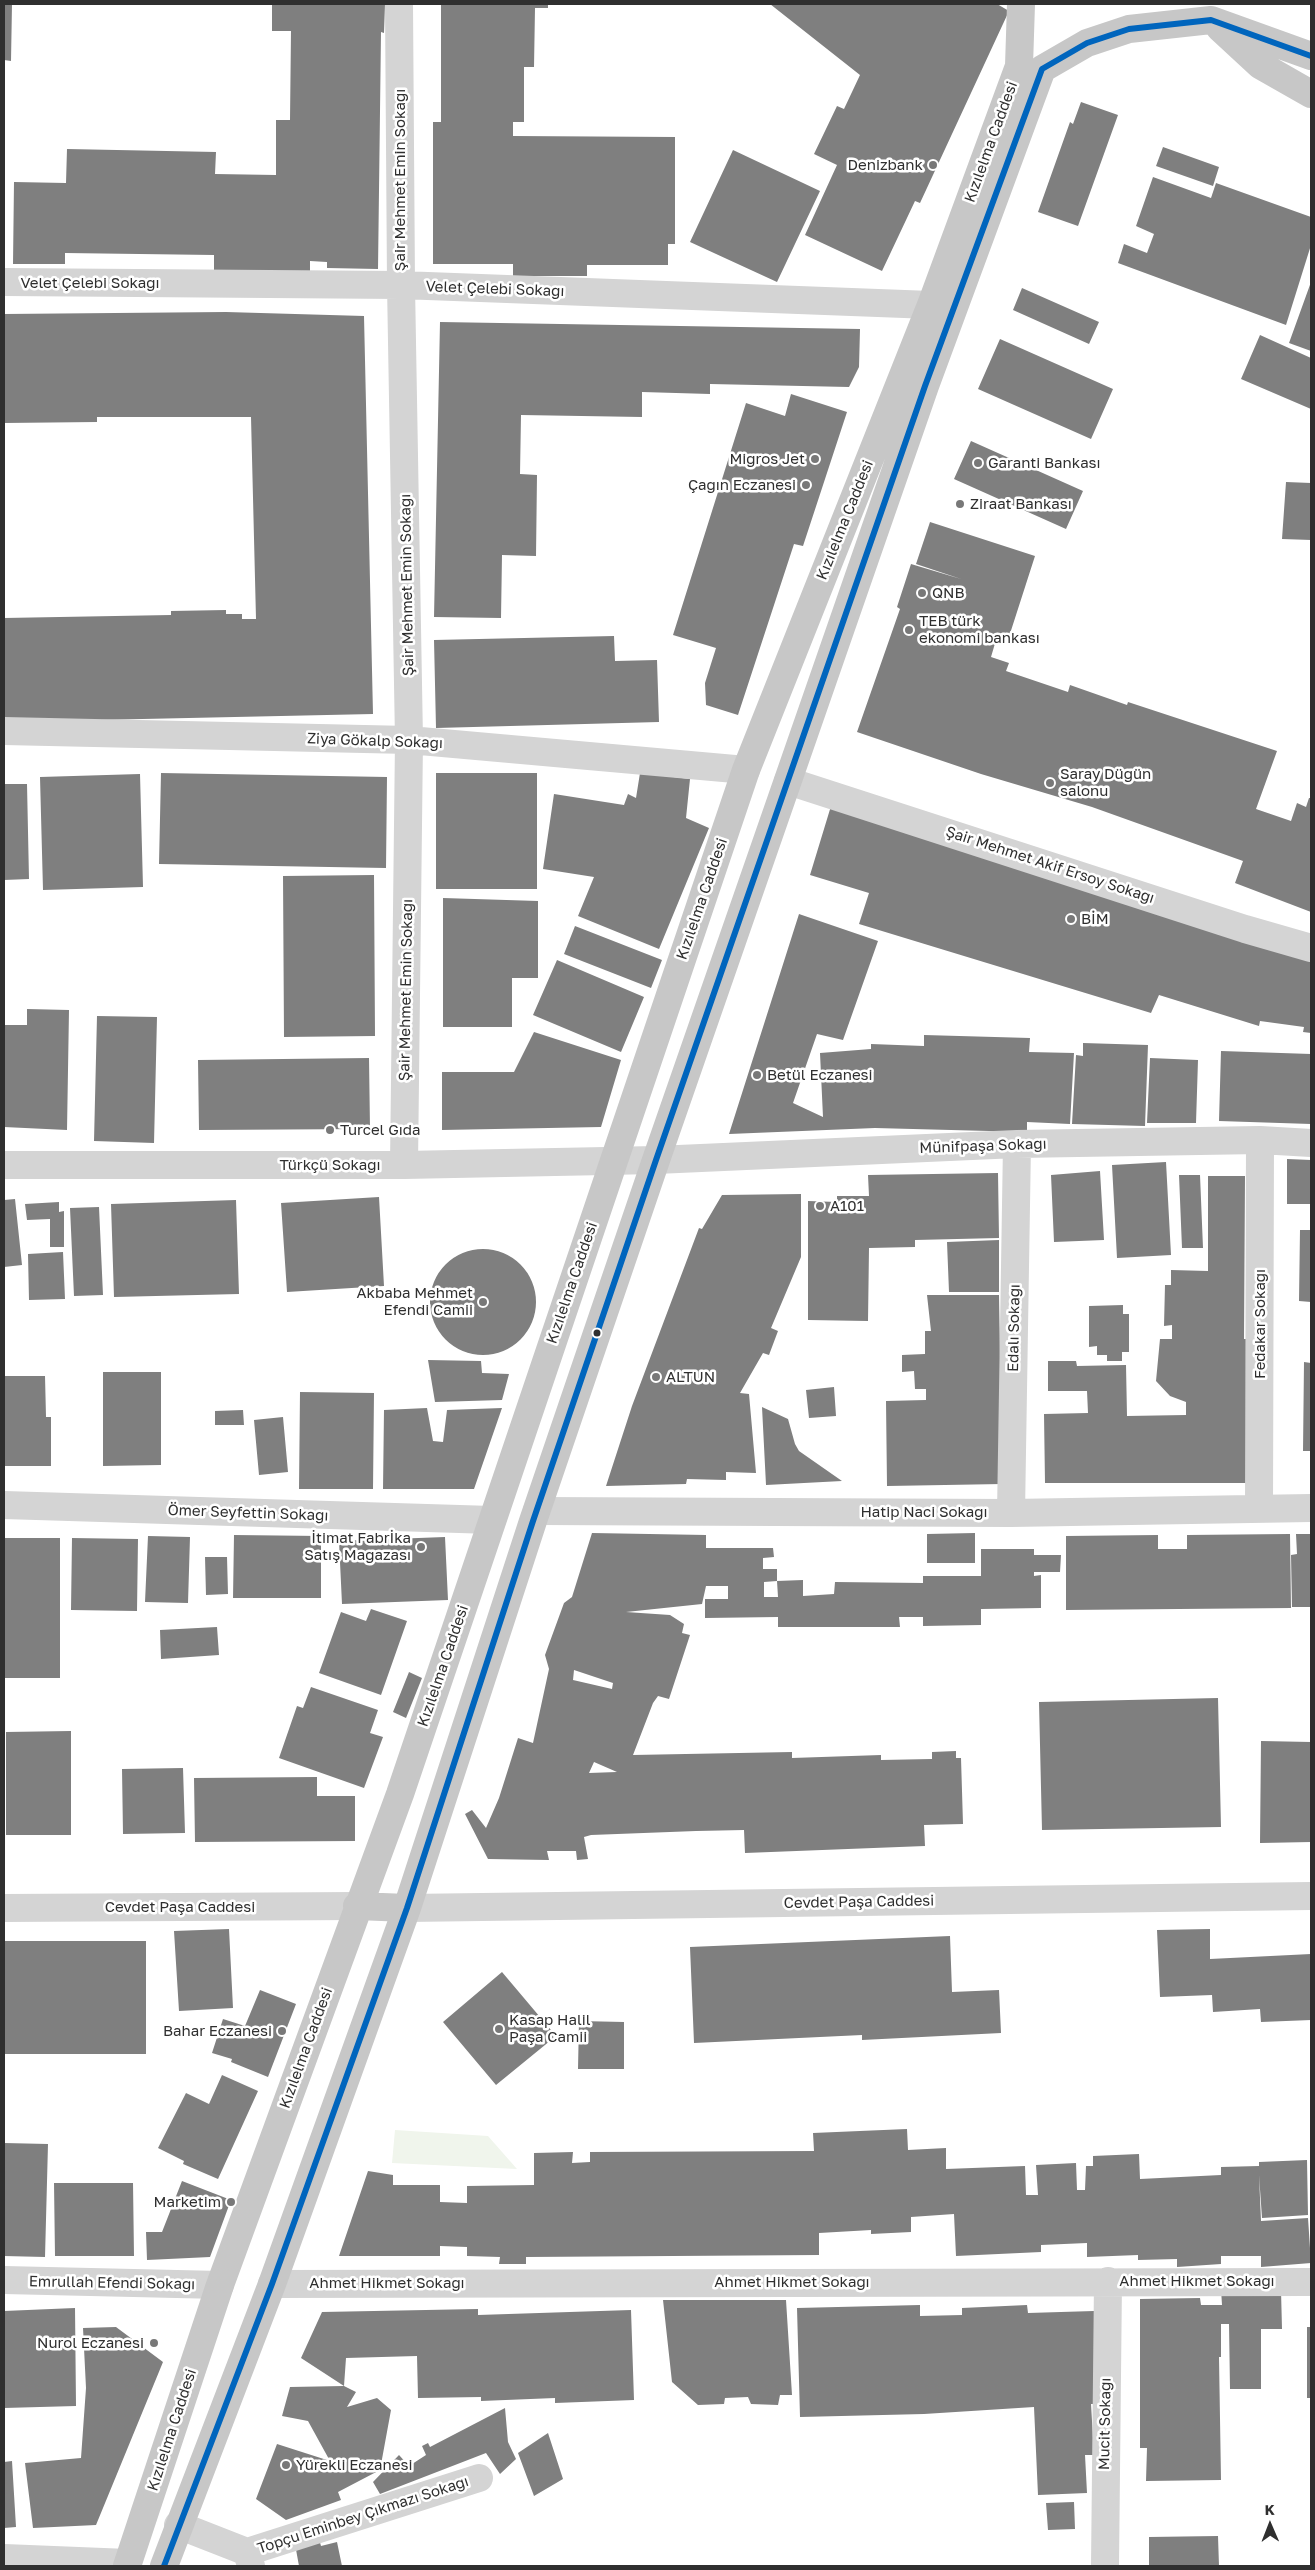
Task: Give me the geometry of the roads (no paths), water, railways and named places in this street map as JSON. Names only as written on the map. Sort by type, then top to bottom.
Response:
[{"type":"main road","name":"Kızılelma Caddesi","points":[[164,2566],[178,2525],[272,2284],[407,1908],[537,1511],[656,1160],[788,781],[1019,66],[1020,4]]},
{"type":"main road","points":[[1186,4],[1211,20],[1260,65],[1311,94]]},
{"type":"main road","name":"Kızılelma Caddesi","points":[[127,2565],[220,2286],[357,1906],[400,1794],[746,770],[1042,69],[1086,43],[1129,29],[1211,20]]},
{"type":"main road","points":[[1211,20],[1311,56]]},
{"type":"main road","points":[[746,770],[788,781]]},
{"type":"main road","points":[[357,1906],[407,1908]]},
{"type":"street","name":"Şair Mehmet Emin Sokağı","points":[[399,4],[401,285],[409,740],[404,1165]]},
{"type":"street","name":"Velet Çelebi Sokağı","points":[[4,282],[401,285],[943,303]]},
{"type":"street","name":"Ziya Gökalp Sokağı","points":[[4,731],[409,740],[746,770]]},
{"type":"street","name":"Şair Mehmet Akif Ersoy Sokağı","points":[[788,781],[1246,929],[1311,948]]},
{"type":"street","name":"Münifpaşa Sokağı","points":[[656,1160],[1018,1144],[1260,1140],[1311,1143]]},
{"type":"street","name":"Fedakar Sokağı","points":[[1260,1140],[1260,1508]]},
{"type":"street","name":"Edalı Sokağı","points":[[1011,1512],[1018,1144]]},
{"type":"street","name":"Türkçü Sokağı","points":[[4,1165],[404,1165],[656,1160]]},
{"type":"street","name":"Ömer Seyfettin Sokağı","points":[[4,1505],[492,1520]]},
{"type":"street","name":"Hatip Naci Sokağı","points":[[537,1511],[1011,1512],[1311,1508]]},
{"type":"street","name":"Cevdet Paşa Caddesi","points":[[407,1908],[1311,1896]]},
{"type":"street","name":"Cevdet Paşa Caddesi","points":[[4,1908],[357,1906]]},
{"type":"street","name":"Emrullah Efendi Sokağı","points":[[4,2280],[220,2286]]},
{"type":"street","name":"Mucit Sokağı","points":[[1105,2566],[1108,2281]]},
{"type":"street","name":"Ahmet Hikmet Sokağı","points":[[272,2284],[1311,2282]]},
{"type":"street","name":"Topçu Eminbey Çıkmazı Sokağı","points":[[249,2559],[480,2478]]},
{"type":"street","points":[[178,2525],[249,2559]]},
{"type":"street","points":[[4,2558],[127,2565]]},
{"type":"place","name":"Denizbank","points":[[933,165]]},
{"type":"place","name":"Migros Jet","points":[[815,459]]},
{"type":"place","name":"Garanti Bankası","points":[[978,463]]},
{"type":"place","name":"Çağın Eczanesi","points":[[806,485]]},
{"type":"place","name":"Ziraat Bankası","points":[[960,504]]},
{"type":"place","name":"QNB","points":[[922,593]]},
{"type":"place","name":"TEB türk ekonomi bankası","points":[[909,630]]},
{"type":"place","name":"Saray Düğün salonu","points":[[1050,783]]},
{"type":"place","name":"BİM","points":[[1071,919]]},
{"type":"place","name":"Betül Eczanesi","points":[[757,1075]]},
{"type":"place","name":"Turcel Gıda","points":[[330,1130]]},
{"type":"place","name":"A101","points":[[820,1206]]},
{"type":"place","name":"Akbaba Mehmet Efendi Camii","points":[[483,1302]]},
{"type":"place","name":"ALTUN","points":[[656,1377]]},
{"type":"place","name":"İtimat Fabrİka Satış Mağazası","points":[[421,1547]]},
{"type":"place","name":"Kasap Halil Paşa Camii","points":[[499,2029]]},
{"type":"place","name":"Bahar Eczanesi","points":[[282,2031]]},
{"type":"place","name":"Marketim","points":[[231,2202]]},
{"type":"place","name":"Nurol Eczanesi","points":[[154,2343]]},
{"type":"place","name":"Yürekli Eczanesi","points":[[286,2465]]}]
